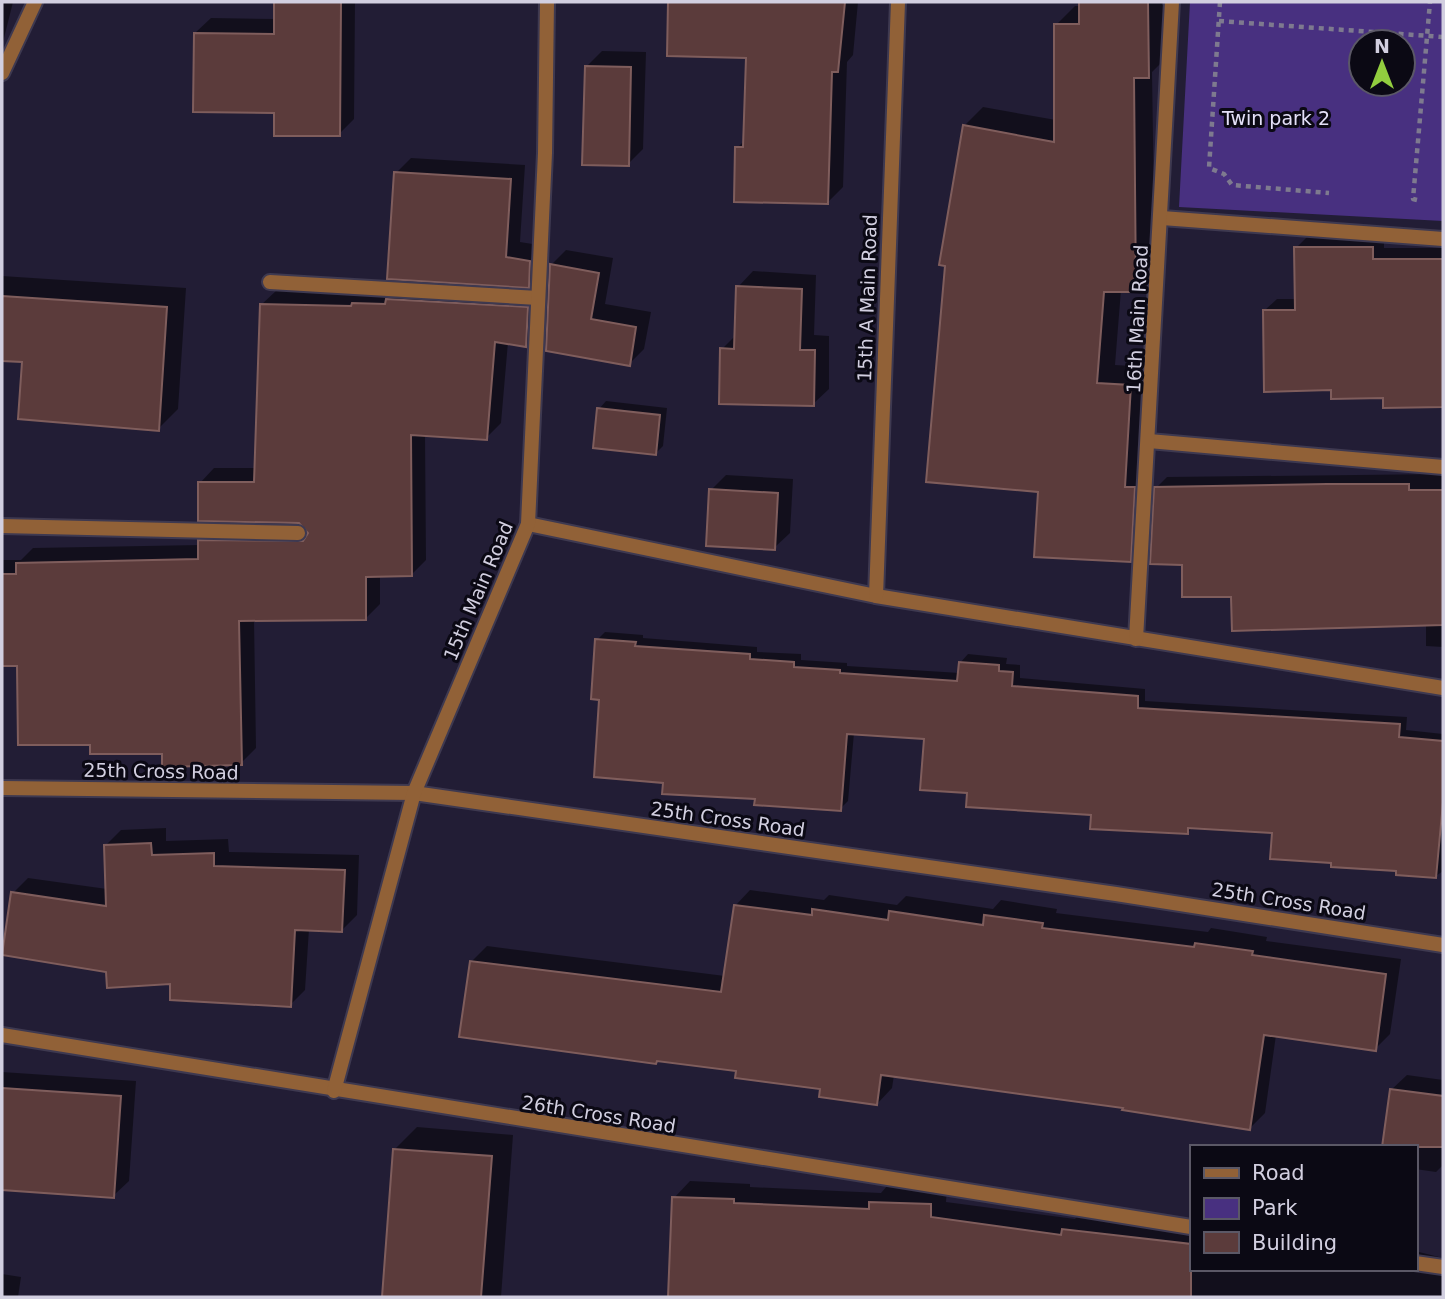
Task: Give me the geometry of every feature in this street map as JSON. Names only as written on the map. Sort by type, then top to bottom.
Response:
[{"type":"street","points":[[2,73],[35,2]]},
{"type":"street","name":"15th Main Road","points":[[334,1091],[414,793],[528,524],[545,153],[547,2]]},
{"type":"street","name":"15th A Main Road","points":[[876,596],[898,2]]},
{"type":"street","name":"16th Main Road","points":[[1136,639],[1162,218],[1172,2]]},
{"type":"street","points":[[1162,218],[1443,239]]},
{"type":"street","points":[[270,282],[538,298]]},
{"type":"street","points":[[1149,441],[1443,467]]},
{"type":"street","points":[[528,524],[876,596],[1443,688]]},
{"type":"street","points":[[2,526],[298,533]]},
{"type":"street","name":"25th Cross Road","points":[[2,788],[414,793],[1116,894],[1443,945]]},
{"type":"street","name":"26th Cross Road","points":[[2,1035],[334,1091],[1190,1227]]},
{"type":"street","points":[[1417,1263],[1443,1267]]},
{"type":"path","points":[[1220,2],[1209,168],[1224,174],[1232,185],[1343,194]]},
{"type":"path","points":[[1413,200],[1430,2]]},
{"type":"path","points":[[1219,21],[1443,37]]},
{"type":"path","points":[[1399,198],[1423,200]]},
{"type":"green space","name":"Twin park 2","points":[[1190,2],[1443,2],[1443,221],[1179,207]]},
{"type":"building","points":[[274,2],[341,2],[340,136],[274,136],[274,113],[193,112],[194,33],[274,34]]},
{"type":"building","points":[[668,2],[845,2],[838,72],[832,72],[828,204],[734,202],[735,147],[743,147],[746,58],[667,56]]},
{"type":"building","points":[[1079,2],[1148,2],[1149,78],[1134,78],[1136,292],[1104,292],[1097,383],[1131,385],[1125,487],[1135,487],[1131,562],[1034,557],[1038,492],[926,482],[945,266],[939,265],[963,125],[1054,142],[1054,24],[1079,24]]},
{"type":"building","points":[[585,66],[631,67],[629,166],[582,165]]},
{"type":"building","points":[[394,172],[511,179],[506,257],[530,261],[529,288],[387,279]]},
{"type":"building","points":[[1294,247],[1373,247],[1373,259],[1443,259],[1443,407],[1383,408],[1383,398],[1331,399],[1331,390],[1264,392],[1263,310],[1295,310]]},
{"type":"building","points":[[550,264],[599,273],[591,319],[636,327],[630,366],[546,351]]},
{"type":"building","points":[[736,286],[802,289],[800,350],[815,350],[814,406],[719,404],[720,348],[734,349]]},
{"type":"building","points":[[2,296],[167,307],[159,431],[18,419],[22,362],[2,361]]},
{"type":"building","points":[[386,299],[528,307],[526,347],[495,342],[487,440],[411,435],[412,576],[366,577],[366,620],[239,621],[242,765],[162,767],[162,754],[90,754],[90,745],[18,745],[17,666],[2,666],[2,574],[16,574],[16,563],[198,559],[198,540],[303,541],[308,533],[299,523],[198,521],[198,482],[254,482],[260,304],[351,306],[352,303],[385,304]]},
{"type":"building","points":[[597,408],[660,415],[656,455],[593,448]]},
{"type":"building","points":[[1409,484],[1409,490],[1443,490],[1443,625],[1232,631],[1231,597],[1182,597],[1182,565],[1150,564],[1154,487]]},
{"type":"building","points":[[709,489],[778,493],[775,550],[706,546]]},
{"type":"building","points":[[595,639],[636,642],[635,646],[750,654],[750,659],[794,662],[794,667],[840,670],[840,673],[957,681],[959,662],[999,665],[999,671],[1013,672],[1012,686],[1138,696],[1138,708],[1400,724],[1399,737],[1443,741],[1443,802],[1436,878],[1396,875],[1396,871],[1331,867],[1331,863],[1270,859],[1272,833],[1188,828],[1188,834],[1090,829],[1091,815],[966,807],[967,793],[920,790],[924,739],[847,734],[841,811],[754,805],[755,799],[662,794],[663,783],[594,777],[599,700],[591,699]]},
{"type":"building","points":[[151,843],[152,855],[214,853],[214,866],[345,870],[342,932],[295,930],[291,1007],[170,1000],[170,984],[107,988],[106,972],[2,955],[11,892],[106,906],[104,845]]},
{"type":"building","points":[[734,905],[812,915],[812,909],[888,920],[889,911],[983,925],[984,915],[1043,923],[1042,928],[1194,947],[1195,943],[1253,951],[1252,955],[1386,974],[1376,1051],[1264,1035],[1250,1130],[1122,1110],[1123,1108],[881,1075],[877,1105],[819,1097],[820,1089],[735,1078],[736,1071],[657,1061],[656,1064],[459,1037],[470,961],[721,992]]},
{"type":"building","points":[[2,1088],[121,1096],[114,1198],[2,1190]]},
{"type":"building","points":[[1390,1089],[1443,1096],[1443,1147],[1382,1145]]},
{"type":"building","points":[[393,1149],[492,1156],[481,1297],[382,1297]]},
{"type":"building","points":[[672,1197],[734,1199],[734,1203],[869,1209],[869,1202],[931,1204],[931,1217],[1061,1235],[1062,1229],[1190,1244],[1191,1297],[668,1297]]}]
